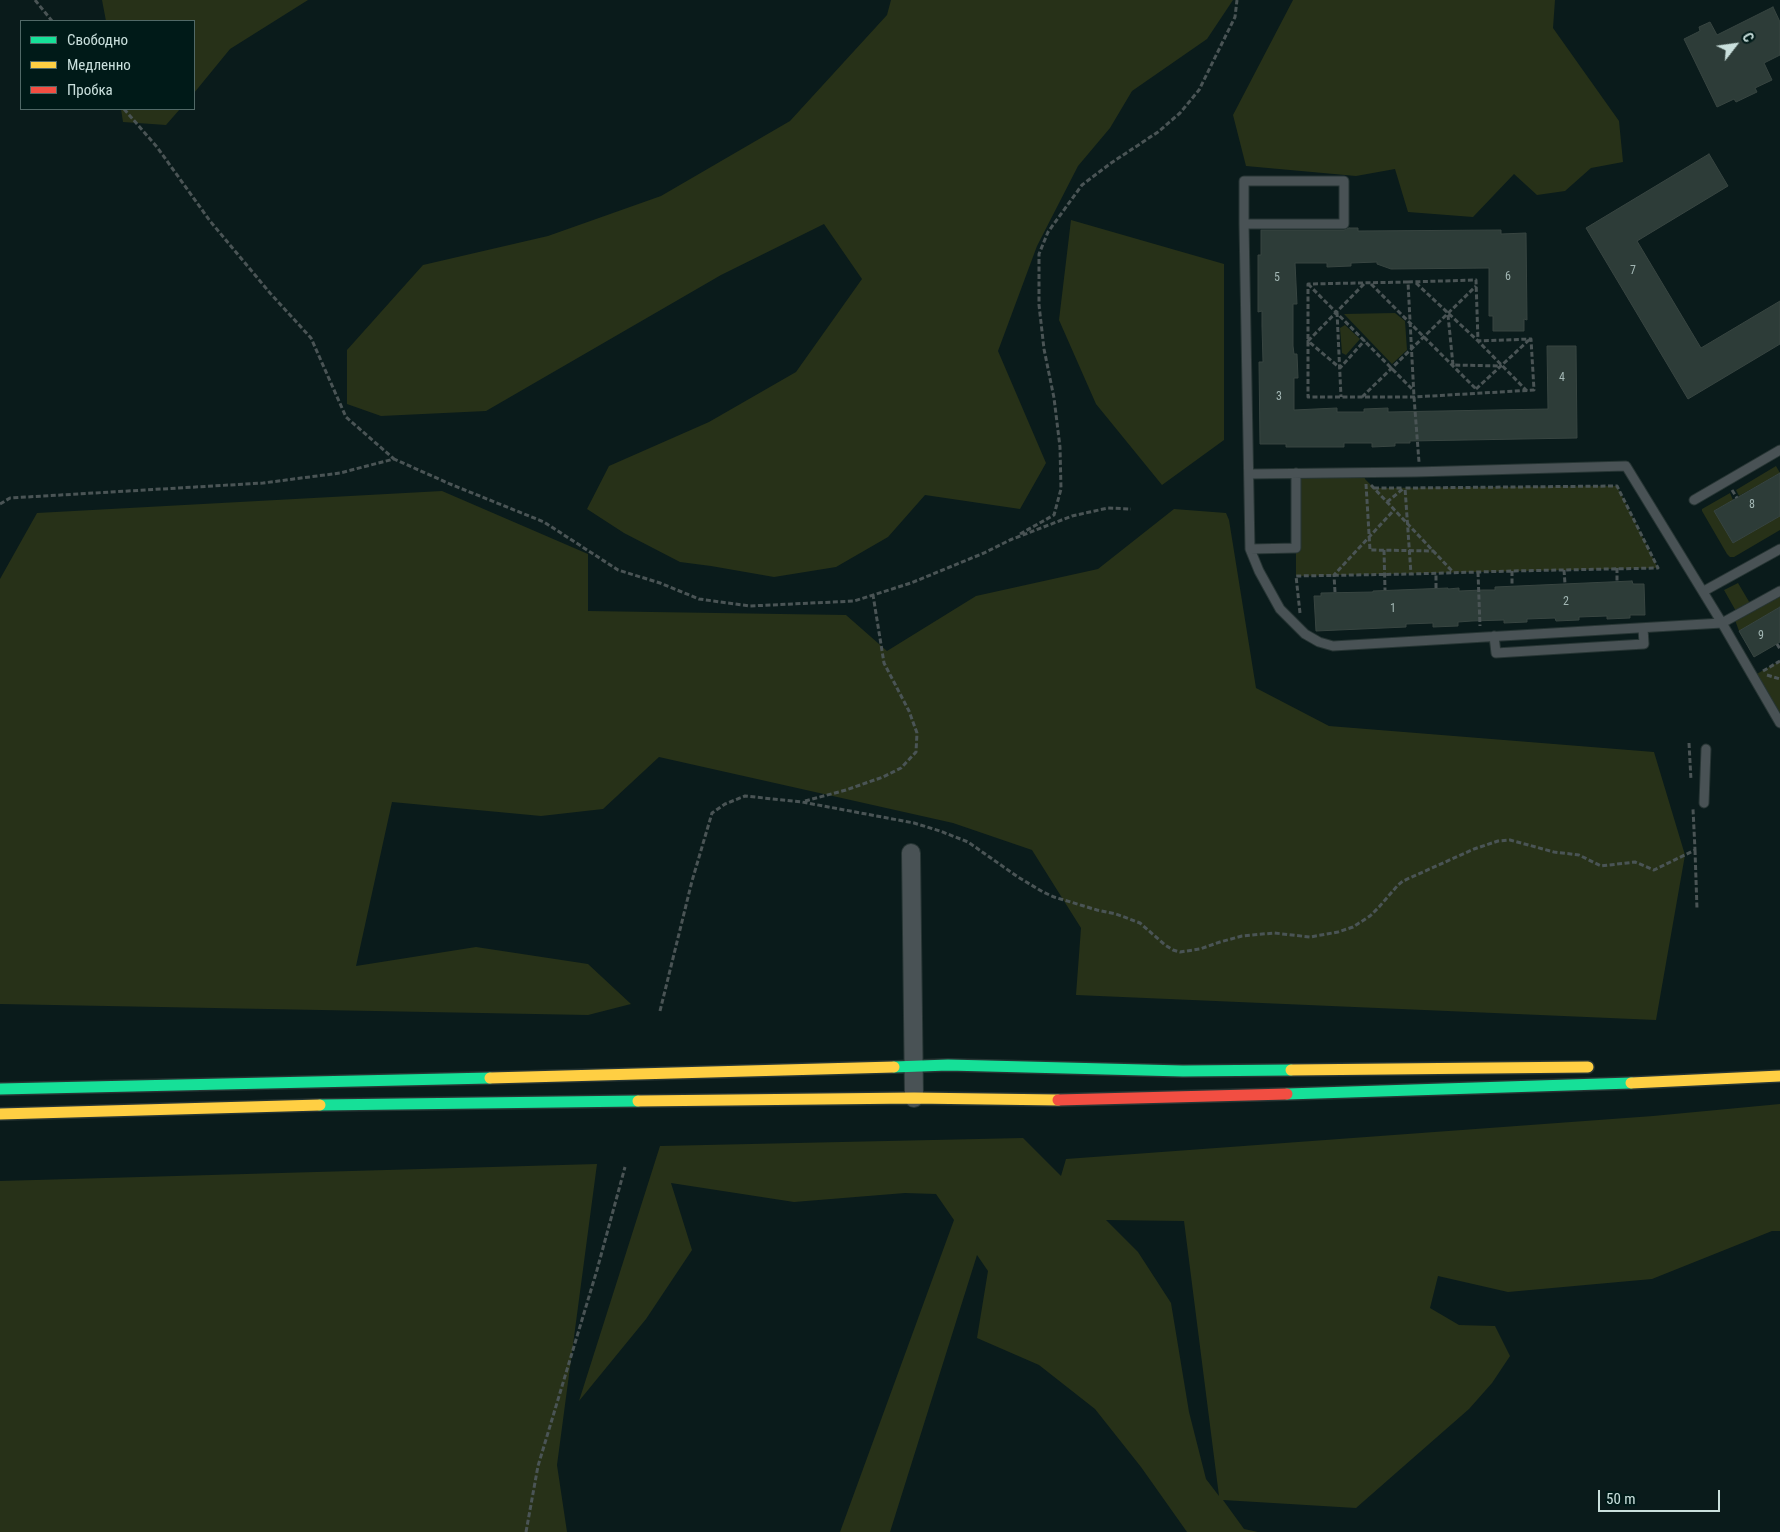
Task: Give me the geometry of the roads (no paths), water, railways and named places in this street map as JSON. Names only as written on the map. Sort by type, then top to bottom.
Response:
[{"type":"main road","points":[[0,1089],[585,1076],[948,1065],[1183,1071],[1595,1067]]},
{"type":"main road","points":[[0,1114],[334,1105],[914,1098],[1086,1100],[1552,1086],[1780,1076]]},
{"type":"street","points":[[911,853],[914,1098]]},
{"type":"lane","points":[[1244,224],[1344,224],[1344,181],[1244,181],[1244,224],[1250,549],[1259,571],[1280,609],[1302,631],[1319,642],[1333,646],[1722,623],[1780,591]]},
{"type":"lane","points":[[1694,500],[1780,450]]},
{"type":"lane","points":[[1249,474],[1419,472],[1626,466],[1704,592],[1780,723]]},
{"type":"lane","points":[[1250,549],[1296,548],[1296,473]]},
{"type":"lane","points":[[1704,592],[1780,549]]},
{"type":"lane","points":[[1494,636],[1496,653],[1644,644],[1643,628]]},
{"type":"lane","points":[[1704,803],[1706,749]]}]
